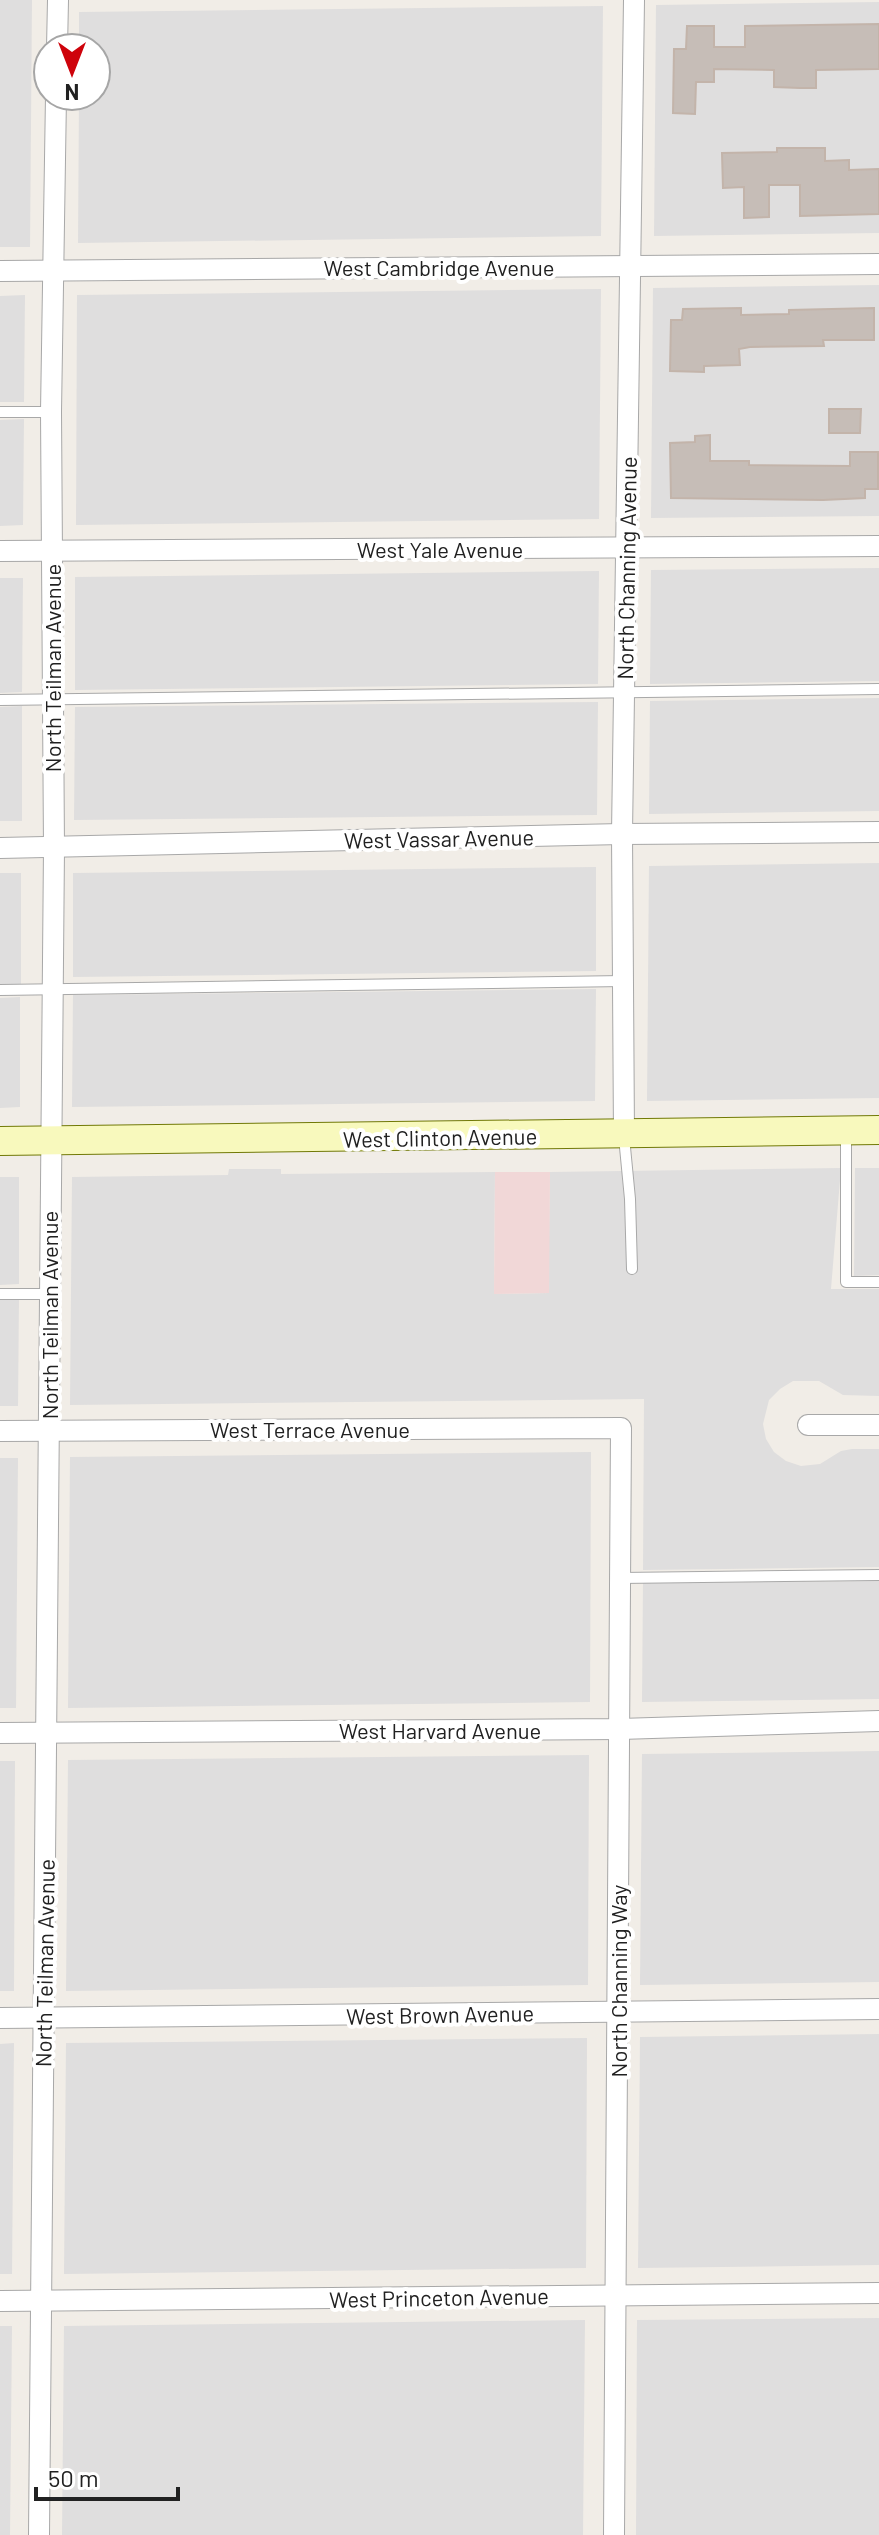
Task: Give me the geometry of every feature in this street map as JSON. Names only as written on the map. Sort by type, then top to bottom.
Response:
[{"type":"main road","name":"West Clinton Avenue","points":[[0,1141],[879,1130]]},
{"type":"street","points":[[57,32],[58,0]]},
{"type":"street","name":"North Channing Avenue","points":[[624,1135],[622,834],[634,0]]},
{"type":"street","name":"North Teilman Avenue","points":[[39,2535],[54,848],[51,412],[56,112]]},
{"type":"street","name":"West Cambridge Avenue","points":[[0,271],[879,264]]},
{"type":"street","name":"West Yale Avenue","points":[[0,551],[879,546]]},
{"type":"street","name":"West Vassar Avenue","points":[[0,848],[622,834],[879,832]]},
{"type":"street","points":[[808,1425],[879,1425]]},
{"type":"street","name":"West Terrace Avenue","points":[[0,1431],[621,1428]]},
{"type":"street","name":"North Channing Way","points":[[614,2535],[621,1428]]},
{"type":"street","name":"West Harvard Avenue","points":[[0,1733],[620,1729],[879,1721]]},
{"type":"street","name":"West Brown Avenue","points":[[0,2018],[879,2009]]},
{"type":"street","name":"West Princeton Avenue","points":[[0,2301],[879,2293]]},
{"type":"lane","points":[[0,412],[51,412]]},
{"type":"lane","points":[[0,700],[879,689]]},
{"type":"lane","points":[[0,990],[623,981]]},
{"type":"lane","points":[[846,1131],[846,1282],[879,1282]]},
{"type":"lane","points":[[624,1135],[632,1269]]},
{"type":"lane","points":[[0,1294],[49,1294]]},
{"type":"lane","points":[[620,1578],[879,1575]]},
{"type":"shaded area","points":[[0,0],[32,0],[30,247],[0,247]]},
{"type":"shaded area","points":[[879,2],[879,233],[654,236],[656,5]]},
{"type":"shaded area","points":[[603,6],[601,236],[78,243],[79,112],[112,112],[112,32],[79,32],[79,12]]},
{"type":"shaded area","points":[[879,285],[879,516],[651,518],[653,288]]},
{"type":"shaded area","points":[[601,289],[599,519],[76,525],[77,295]]},
{"type":"shaded area","points":[[25,295],[24,402],[0,402],[0,296]]},
{"type":"shaded area","points":[[24,419],[23,525],[0,526],[0,420]]},
{"type":"shaded area","points":[[879,568],[879,681],[650,684],[651,570]]},
{"type":"shaded area","points":[[599,571],[598,684],[75,690],[75,577]]},
{"type":"shaded area","points":[[0,578],[23,578],[22,692],[0,693]]},
{"type":"shaded area","points":[[879,698],[879,811],[649,814],[650,701]]},
{"type":"shaded area","points":[[598,702],[597,815],[74,820],[75,707]]},
{"type":"shaded area","points":[[22,706],[22,821],[0,821],[0,707]]},
{"type":"shaded area","points":[[879,863],[879,1098],[647,1101],[649,866]]},
{"type":"shaded area","points":[[596,867],[596,971],[73,977],[73,873]]},
{"type":"shaded area","points":[[0,873],[21,873],[21,984],[0,984]]},
{"type":"shaded area","points":[[596,989],[595,1101],[72,1107],[73,995]]},
{"type":"shaded area","points":[[20,997],[20,1107],[0,1108],[0,998]]},
{"type":"shaded area","points":[[841,1168],[831,1289],[879,1289],[879,1396],[843,1395],[819,1381],[793,1381],[769,1400],[763,1424],[766,1439],[774,1452],[786,1461],[801,1466],[820,1464],[841,1451],[879,1449],[879,1567],[643,1570],[644,1399],[70,1405],[72,1177],[228,1175],[229,1169],[281,1169],[281,1174],[495,1172],[494,1294],[548,1293],[550,1172]]},
{"type":"shaded area","points":[[855,1168],[879,1168],[879,1275],[854,1276]]},
{"type":"shaded area","points":[[495,1172],[550,1172],[549,1293],[494,1294]]},
{"type":"shaded area","points":[[0,1177],[19,1177],[19,1284],[0,1285]]},
{"type":"shaded area","points":[[19,1298],[18,1406],[0,1406],[0,1299]]},
{"type":"shaded area","points":[[591,1452],[590,1702],[68,1708],[70,1457]]},
{"type":"shaded area","points":[[0,1458],[18,1458],[16,1708],[0,1708]]},
{"type":"shaded area","points":[[879,1581],[879,1699],[642,1702],[643,1583]]},
{"type":"shaded area","points":[[879,1751],[879,1982],[640,1985],[642,1754]]},
{"type":"shaded area","points":[[589,1755],[588,1985],[66,1991],[68,1760]]},
{"type":"shaded area","points":[[0,1761],[15,1761],[14,1991],[0,1991]]},
{"type":"shaded area","points":[[879,2034],[879,2265],[638,2268],[640,2037]]},
{"type":"shaded area","points":[[587,2038],[586,2268],[64,2274],[66,2043]]},
{"type":"shaded area","points":[[14,2043],[12,2274],[0,2274],[0,2044]]},
{"type":"shaded area","points":[[879,2318],[879,2535],[636,2535],[637,2320]]},
{"type":"shaded area","points":[[585,2320],[583,2535],[62,2535],[64,2326]]},
{"type":"shaded area","points":[[0,2326],[12,2326],[10,2535],[0,2535]]},
{"type":"building","points":[[879,24],[879,69],[816,70],[816,88],[800,88],[774,87],[774,70],[714,69],[714,82],[696,82],[695,114],[673,113],[674,49],[686,49],[687,26],[714,26],[714,47],[745,47],[745,26]]},
{"type":"building","points":[[777,148],[825,148],[825,161],[849,160],[849,170],[879,169],[879,214],[800,216],[800,185],[769,185],[769,217],[744,218],[744,187],[723,188],[722,153],[777,152]]},
{"type":"building","points":[[741,308],[741,315],[789,314],[789,310],[874,308],[874,340],[823,340],[824,346],[750,347],[739,349],[740,365],[704,366],[704,372],[670,371],[671,320],[682,320],[683,309]]},
{"type":"building","points":[[829,409],[861,409],[860,433],[829,433]]},
{"type":"building","points":[[710,435],[710,461],[749,461],[749,465],[850,466],[850,452],[878,452],[878,489],[865,489],[865,498],[823,500],[671,498],[670,443],[695,442],[695,436]]}]
